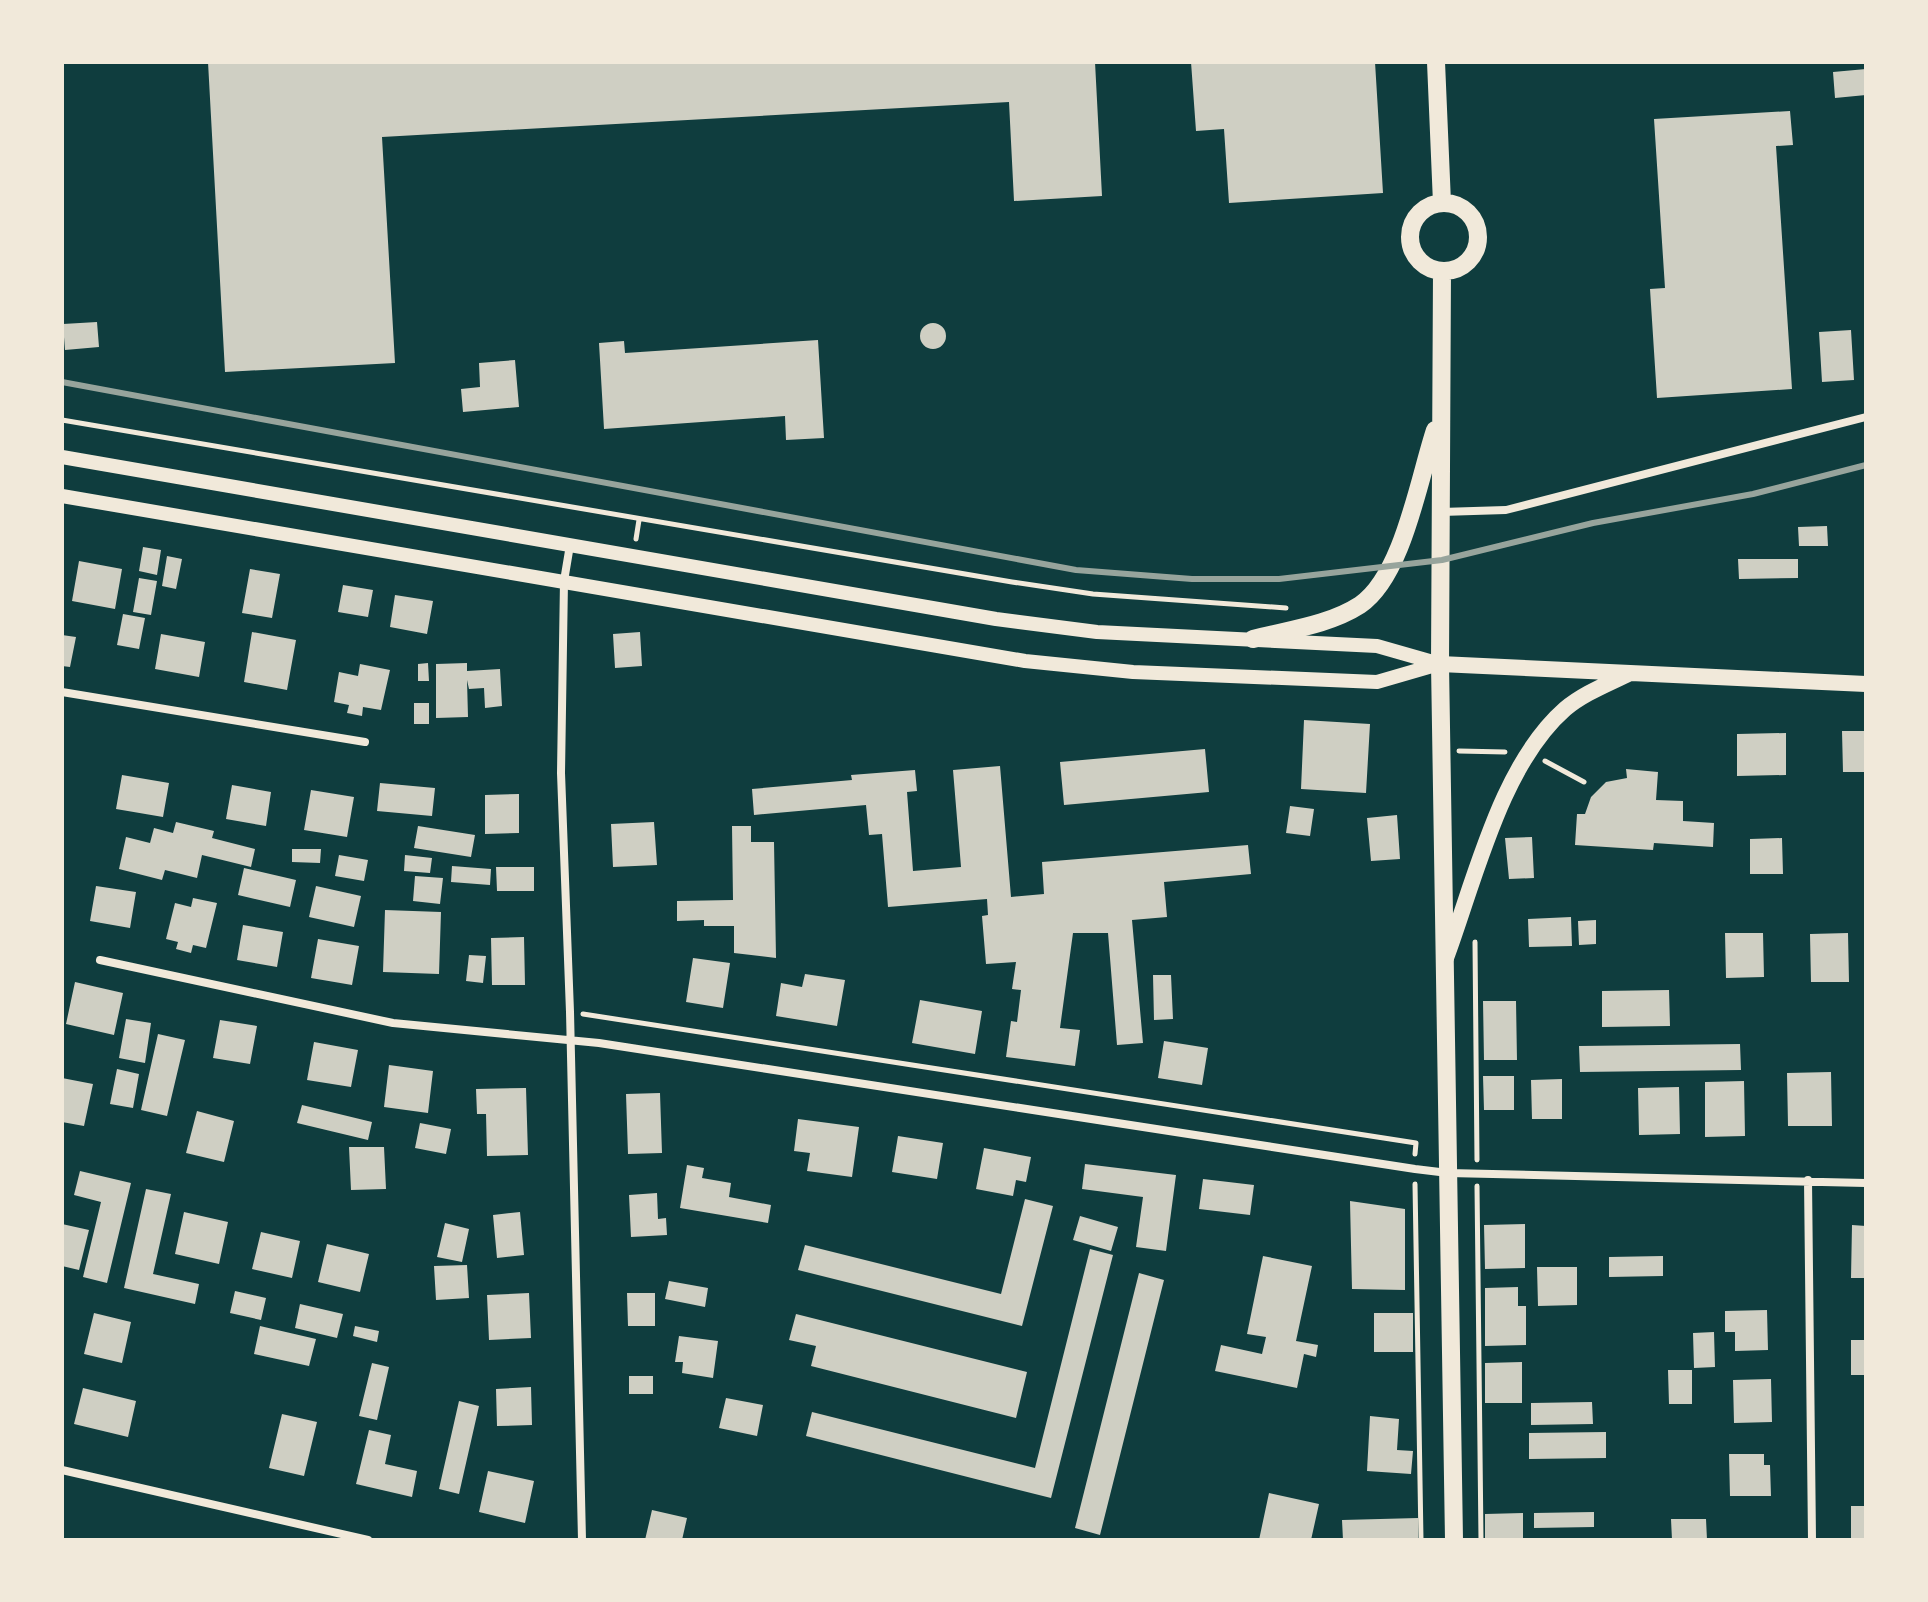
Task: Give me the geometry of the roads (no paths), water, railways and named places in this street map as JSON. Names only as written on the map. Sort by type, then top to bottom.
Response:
[{"type":"highway","points":[[1436,62],[1442,203]]},
{"type":"highway","points":[[1442,203],[1461,208],[1469,214],[1478,232],[1478,242],[1469,261],[1462,267],[1442,271],[1424,265],[1411,242],[1418,216],[1442,203]]},
{"type":"highway","points":[[1442,271],[1440,664],[1454,1540]]},
{"type":"highway","points":[[1253,639],[1325,621],[1372,595],[1402,540],[1439,416]]},
{"type":"main road","points":[[62,457],[996,619],[1097,632],[1377,646],[1440,664],[1866,684]]},
{"type":"main road","points":[[62,496],[1011,658],[1133,672],[1377,682],[1440,664]]},
{"type":"main road","points":[[1445,960],[1496,819],[1565,709],[1631,672]]},
{"type":"street","points":[[1441,512],[1506,510],[1866,417]]},
{"type":"street","points":[[570,545],[564,581],[561,773],[571,1039],[582,1540]]},
{"type":"street","points":[[62,692],[365,742]]},
{"type":"street","points":[[100,960],[393,1023],[571,1039],[1415,1169],[1477,1174],[1866,1183]]},
{"type":"street","points":[[1808,1180],[1812,1540]]},
{"type":"street","points":[[62,1470],[368,1540]]},
{"type":"railway","points":[[62,382],[1076,570],[1192,579],[1279,579],[1442,560],[1593,523],[1753,494],[1866,465]]}]
